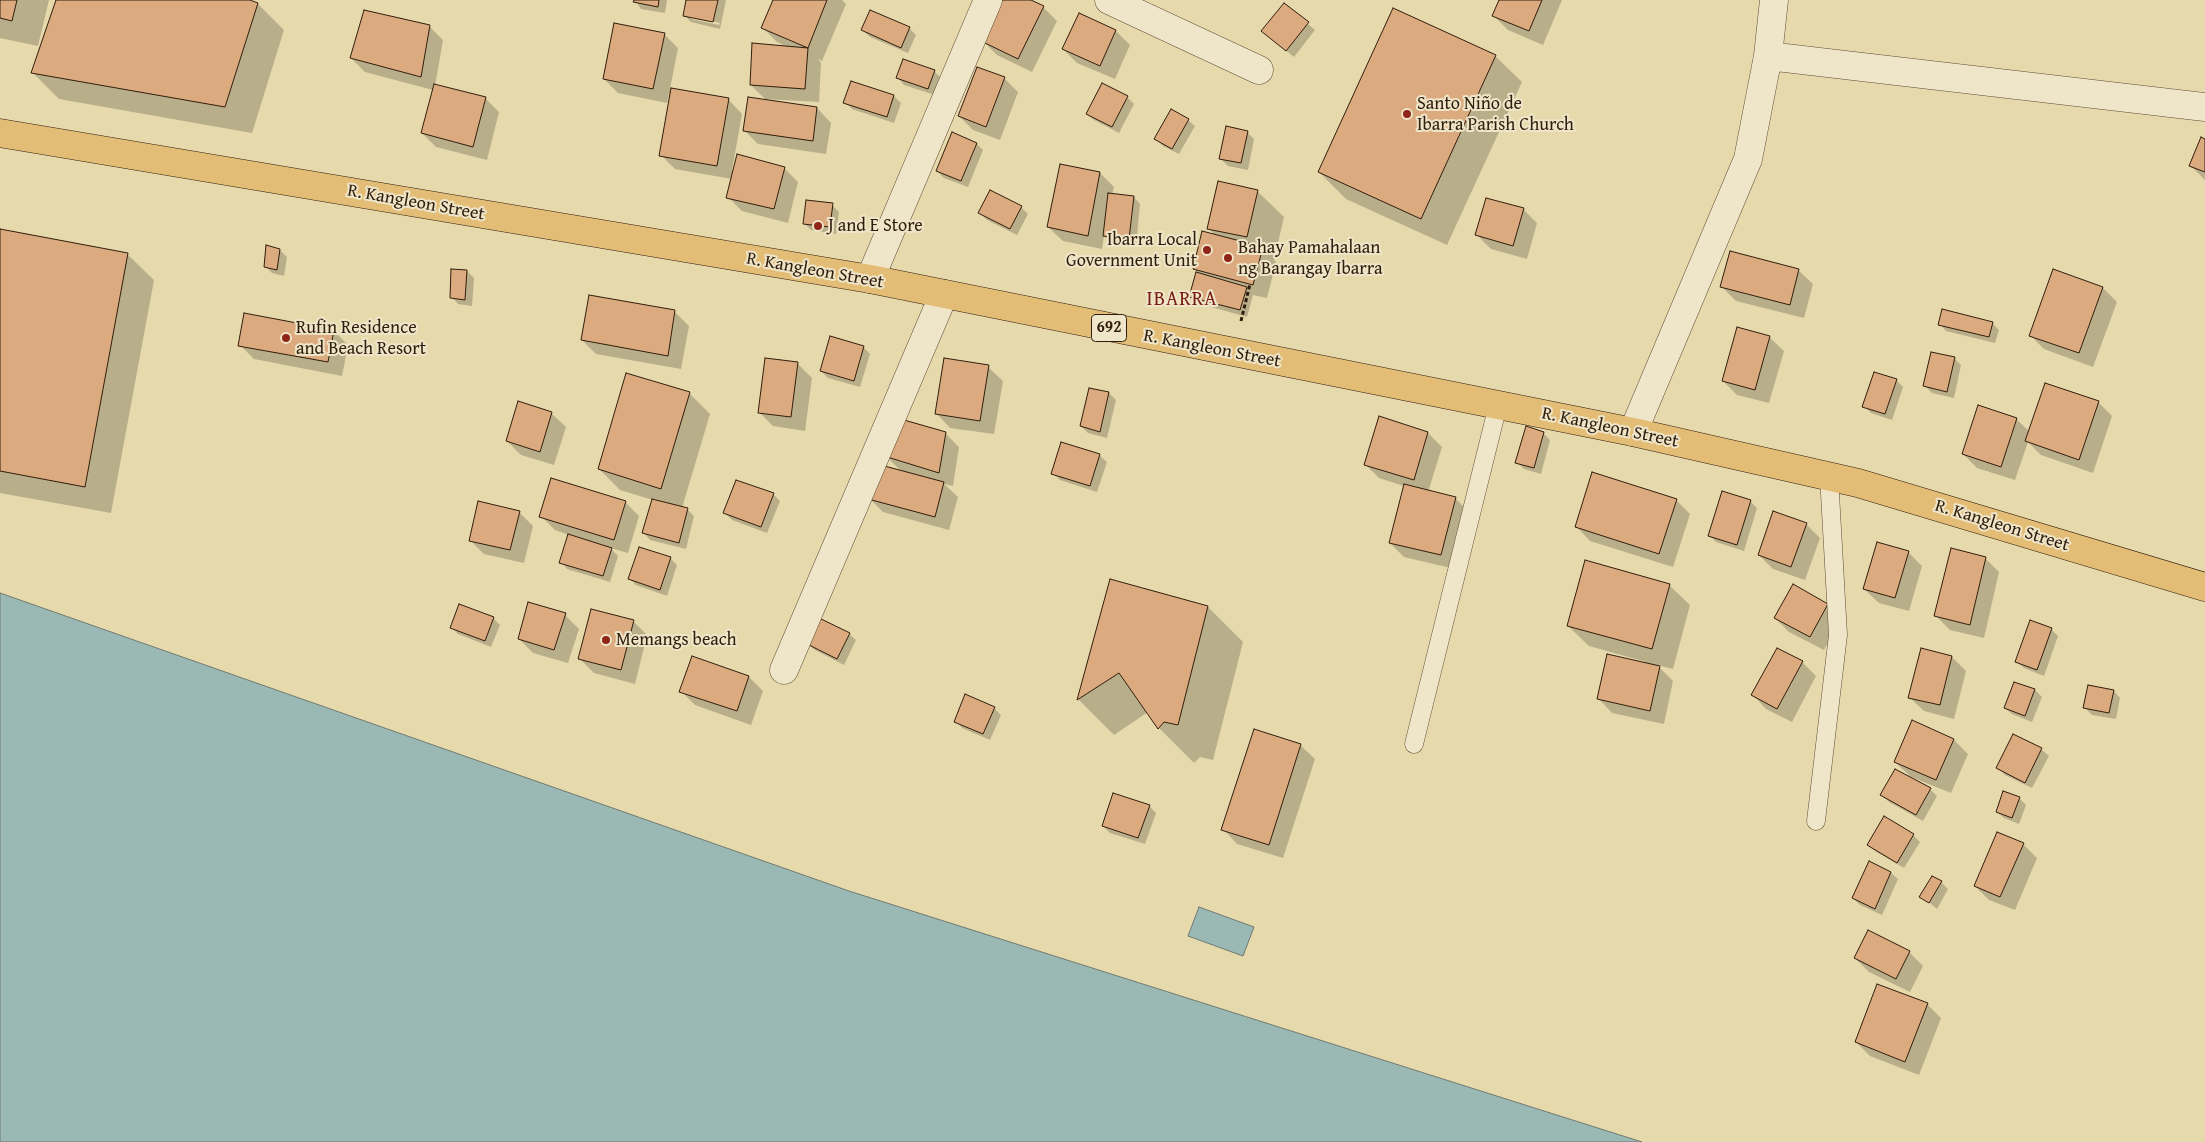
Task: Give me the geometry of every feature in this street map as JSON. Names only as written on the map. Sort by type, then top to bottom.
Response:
[{"type":"main road","name":"R. Kangleon Street","points":[[0,133],[870,279],[1633,432],[1858,483],[2205,587]]},
{"type":"street","points":[[870,279],[988,0]]},
{"type":"street","points":[[1109,0],[1259,70]]},
{"type":"street","points":[[1633,432],[1748,159],[1768,56],[1774,0]]},
{"type":"street","points":[[1768,56],[2205,107]]},
{"type":"street","points":[[784,670],[944,294]]},
{"type":"lane","points":[[1414,744],[1498,406]]},
{"type":"lane","points":[[1816,821],[1838,635],[1829,476]]},
{"type":"path","points":[[1242,314],[1250,284]]},
{"type":"water","points":[[0,593],[849,891],[1642,1142],[0,1142]]},
{"type":"water","points":[[1199,907],[1254,927],[1243,956],[1188,936]]},
{"type":"building","points":[[0,0],[17,0],[12,21],[0,18]]},
{"type":"building","points":[[56,0],[250,0],[258,3],[225,107],[31,73]]},
{"type":"building","points":[[634,0],[659,0],[658,7],[633,2]]},
{"type":"building","points":[[686,0],[718,0],[713,22],[683,16]]},
{"type":"building","points":[[773,0],[827,0],[808,48],[761,28]]},
{"type":"building","points":[[1002,0],[1031,0],[1044,6],[1018,59],[981,41]]},
{"type":"building","points":[[1499,0],[1542,0],[1529,31],[1492,16]]},
{"type":"building","points":[[1284,3],[1309,22],[1286,51],[1261,31]]},
{"type":"building","name":"Santo Niño de Ibarra Parish Church","points":[[1393,8],[1496,55],[1421,219],[1318,172]]},
{"type":"building","points":[[364,10],[430,25],[421,77],[350,58]]},
{"type":"building","points":[[870,10],[910,27],[901,48],[861,30]]},
{"type":"building","points":[[1079,13],[1116,30],[1100,66],[1062,49]]},
{"type":"building","points":[[614,23],[665,33],[653,89],[603,79]]},
{"type":"building","points":[[752,43],[808,48],[805,89],[750,85]]},
{"type":"building","points":[[903,59],[935,70],[928,89],[896,78]]},
{"type":"building","points":[[977,67],[1005,77],[986,127],[958,116]]},
{"type":"building","points":[[851,81],[894,95],[887,117],[843,103]]},
{"type":"building","points":[[1102,83],[1128,96],[1112,127],[1086,114]]},
{"type":"building","points":[[434,84],[486,97],[473,147],[421,133]]},
{"type":"building","points":[[671,88],[729,98],[717,166],[659,156]]},
{"type":"building","points":[[748,97],[817,107],[813,141],[743,131]]},
{"type":"building","points":[[1171,109],[1189,119],[1172,149],[1154,139]]},
{"type":"building","points":[[1226,126],[1248,131],[1241,163],[1219,159]]},
{"type":"building","points":[[952,132],[977,143],[961,181],[936,171]]},
{"type":"building","points":[[2201,137],[2205,139],[2205,172],[2189,166]]},
{"type":"building","points":[[737,154],[785,167],[774,209],[726,198]]},
{"type":"building","points":[[1060,164],[1100,172],[1088,236],[1047,227]]},
{"type":"building","points":[[1218,181],[1258,190],[1247,237],[1207,229]]},
{"type":"building","points":[[990,190],[1022,206],[1010,229],[978,213]]},
{"type":"building","points":[[1108,193],[1134,196],[1129,239],[1103,236]]},
{"type":"building","points":[[1486,198],[1524,208],[1513,246],[1475,235]]},
{"type":"building","points":[[806,200],[833,203],[830,227],[803,224]]},
{"type":"building","points":[[0,229],[128,253],[85,487],[0,471]]},
{"type":"building","name":"Bahay Pamahalaan ng Barangay Ibarra","points":[[1202,231],[1263,247],[1253,285],[1193,269]]},
{"type":"building","points":[[266,245],[280,249],[277,270],[264,267]]},
{"type":"building","points":[[1730,251],[1799,269],[1790,305],[1720,287]]},
{"type":"building","points":[[451,269],[467,270],[465,300],[450,298]]},
{"type":"building","points":[[2053,269],[2103,287],[2079,353],[2029,336]]},
{"type":"building","points":[[1196,272],[1247,287],[1240,310],[1189,297]]},
{"type":"building","points":[[589,295],[675,310],[668,356],[581,340]]},
{"type":"building","points":[[1942,309],[1993,322],[1989,337],[1938,325]]},
{"type":"building","name":"Rufin Residence and Beach Resort","points":[[244,313],[334,330],[328,362],[238,346]]},
{"type":"building","points":[[1737,327],[1770,336],[1755,390],[1722,381]]},
{"type":"building","points":[[830,336],[864,346],[854,381],[820,371]]},
{"type":"building","points":[[1931,352],[1955,357],[1947,392],[1923,386]]},
{"type":"building","points":[[765,358],[798,362],[791,417],[758,413]]},
{"type":"building","points":[[944,358],[989,365],[980,421],[935,414]]},
{"type":"building","points":[[1874,372],[1897,379],[1885,414],[1862,407]]},
{"type":"building","points":[[626,373],[690,392],[661,489],[598,469]]},
{"type":"building","points":[[2045,383],[2099,401],[2079,460],[2025,441]]},
{"type":"building","points":[[1089,388],[1109,392],[1100,432],[1080,426]]},
{"type":"building","points":[[518,401],[552,412],[540,452],[506,441]]},
{"type":"building","points":[[1978,405],[2017,418],[2001,467],[1962,454]]},
{"type":"building","points":[[1379,416],[1428,432],[1414,480],[1364,465]]},
{"type":"building","points":[[897,418],[946,432],[939,473],[884,456]]},
{"type":"building","points":[[1526,426],[1544,432],[1534,468],[1515,463]]},
{"type":"building","points":[[1061,442],[1100,454],[1090,486],[1051,474]]},
{"type":"building","points":[[877,464],[944,482],[935,517],[868,499]]},
{"type":"building","points":[[1592,472],[1677,499],[1659,554],[1575,527]]},
{"type":"building","points":[[551,478],[626,501],[614,540],[539,517]]},
{"type":"building","points":[[736,480],[774,493],[761,527],[723,513]]},
{"type":"building","points":[[1404,484],[1456,497],[1441,555],[1389,543]]},
{"type":"building","points":[[1722,491],[1751,500],[1737,545],[1708,536]]},
{"type":"building","points":[[652,499],[688,508],[679,543],[642,533]]},
{"type":"building","points":[[478,501],[520,511],[510,550],[469,541]]},
{"type":"building","points":[[1773,511],[1807,523],[1791,567],[1758,555]]},
{"type":"building","points":[[568,534],[612,548],[603,576],[559,563]]},
{"type":"building","points":[[1877,542],[1909,551],[1895,598],[1863,589]]},
{"type":"building","points":[[639,547],[671,557],[660,590],[628,579]]},
{"type":"building","points":[[1951,548],[1986,557],[1970,625],[1934,616]]},
{"type":"building","points":[[1585,560],[1670,584],[1652,649],[1567,626]]},
{"type":"building","points":[[1110,579],[1208,606],[1178,725],[1164,722],[1158,729],[1119,673],[1077,700]]},
{"type":"building","points":[[1793,584],[1828,604],[1810,637],[1774,618]]},
{"type":"building","points":[[528,602],[566,613],[554,650],[518,639]]},
{"type":"building","points":[[459,604],[494,617],[485,641],[450,628]]},
{"type":"building","name":"Memangs beach","points":[[591,609],[634,620],[621,670],[578,659]]},
{"type":"building","points":[[819,618],[850,633],[837,659],[807,644]]},
{"type":"building","points":[[2030,620],[2052,628],[2037,670],[2015,662]]},
{"type":"building","points":[[1777,648],[1803,661],[1777,709],[1751,695]]},
{"type":"building","points":[[1921,648],[1952,656],[1940,705],[1908,698]]},
{"type":"building","points":[[1607,654],[1660,666],[1650,711],[1597,699]]},
{"type":"building","points":[[692,656],[749,676],[737,711],[679,692]]},
{"type":"building","points":[[2014,682],[2035,689],[2025,716],[2004,708]]},
{"type":"building","points":[[2088,685],[2114,690],[2109,713],[2083,708]]},
{"type":"building","points":[[965,694],[995,707],[983,734],[954,722]]},
{"type":"building","points":[[1912,720],[1954,739],[1936,780],[1894,762]]},
{"type":"building","points":[[1254,729],[1301,744],[1269,845],[1221,830]]},
{"type":"building","points":[[2013,734],[2042,748],[2025,783],[1996,768]]},
{"type":"building","points":[[1895,769],[1931,788],[1916,815],[1880,795]]},
{"type":"building","points":[[2003,791],[2020,797],[2012,818],[1996,812]]},
{"type":"building","points":[[1113,793],[1150,805],[1138,838],[1102,826]]},
{"type":"building","points":[[1884,816],[1914,834],[1897,863],[1867,845]]},
{"type":"building","points":[[1997,832],[2024,843],[2000,897],[1974,886]]},
{"type":"building","points":[[1869,861],[1891,872],[1875,909],[1852,898]]},
{"type":"building","points":[[1932,876],[1942,881],[1929,903],[1919,897]]},
{"type":"building","points":[[1868,930],[1910,951],[1896,979],[1854,958]]},
{"type":"building","points":[[1877,984],[1928,1003],[1905,1062],[1855,1042]]},
{"type":"place","name":"Santo Niño de Ibarra Parish Church","points":[[1407,114]]},
{"type":"place","name":"J and E Store","points":[[818,226]]},
{"type":"place","name":"Ibarra Local Government Unit","points":[[1207,250]]},
{"type":"place","name":"Bahay Pamahalaan ng Barangay Ibarra","points":[[1228,258]]},
{"type":"place","name":"Rufin Residence and Beach Resort","points":[[286,338]]},
{"type":"place","name":"Memangs beach","points":[[606,640]]},
{"type":"district","name":"IBARRA","points":[[1182,300]]}]
